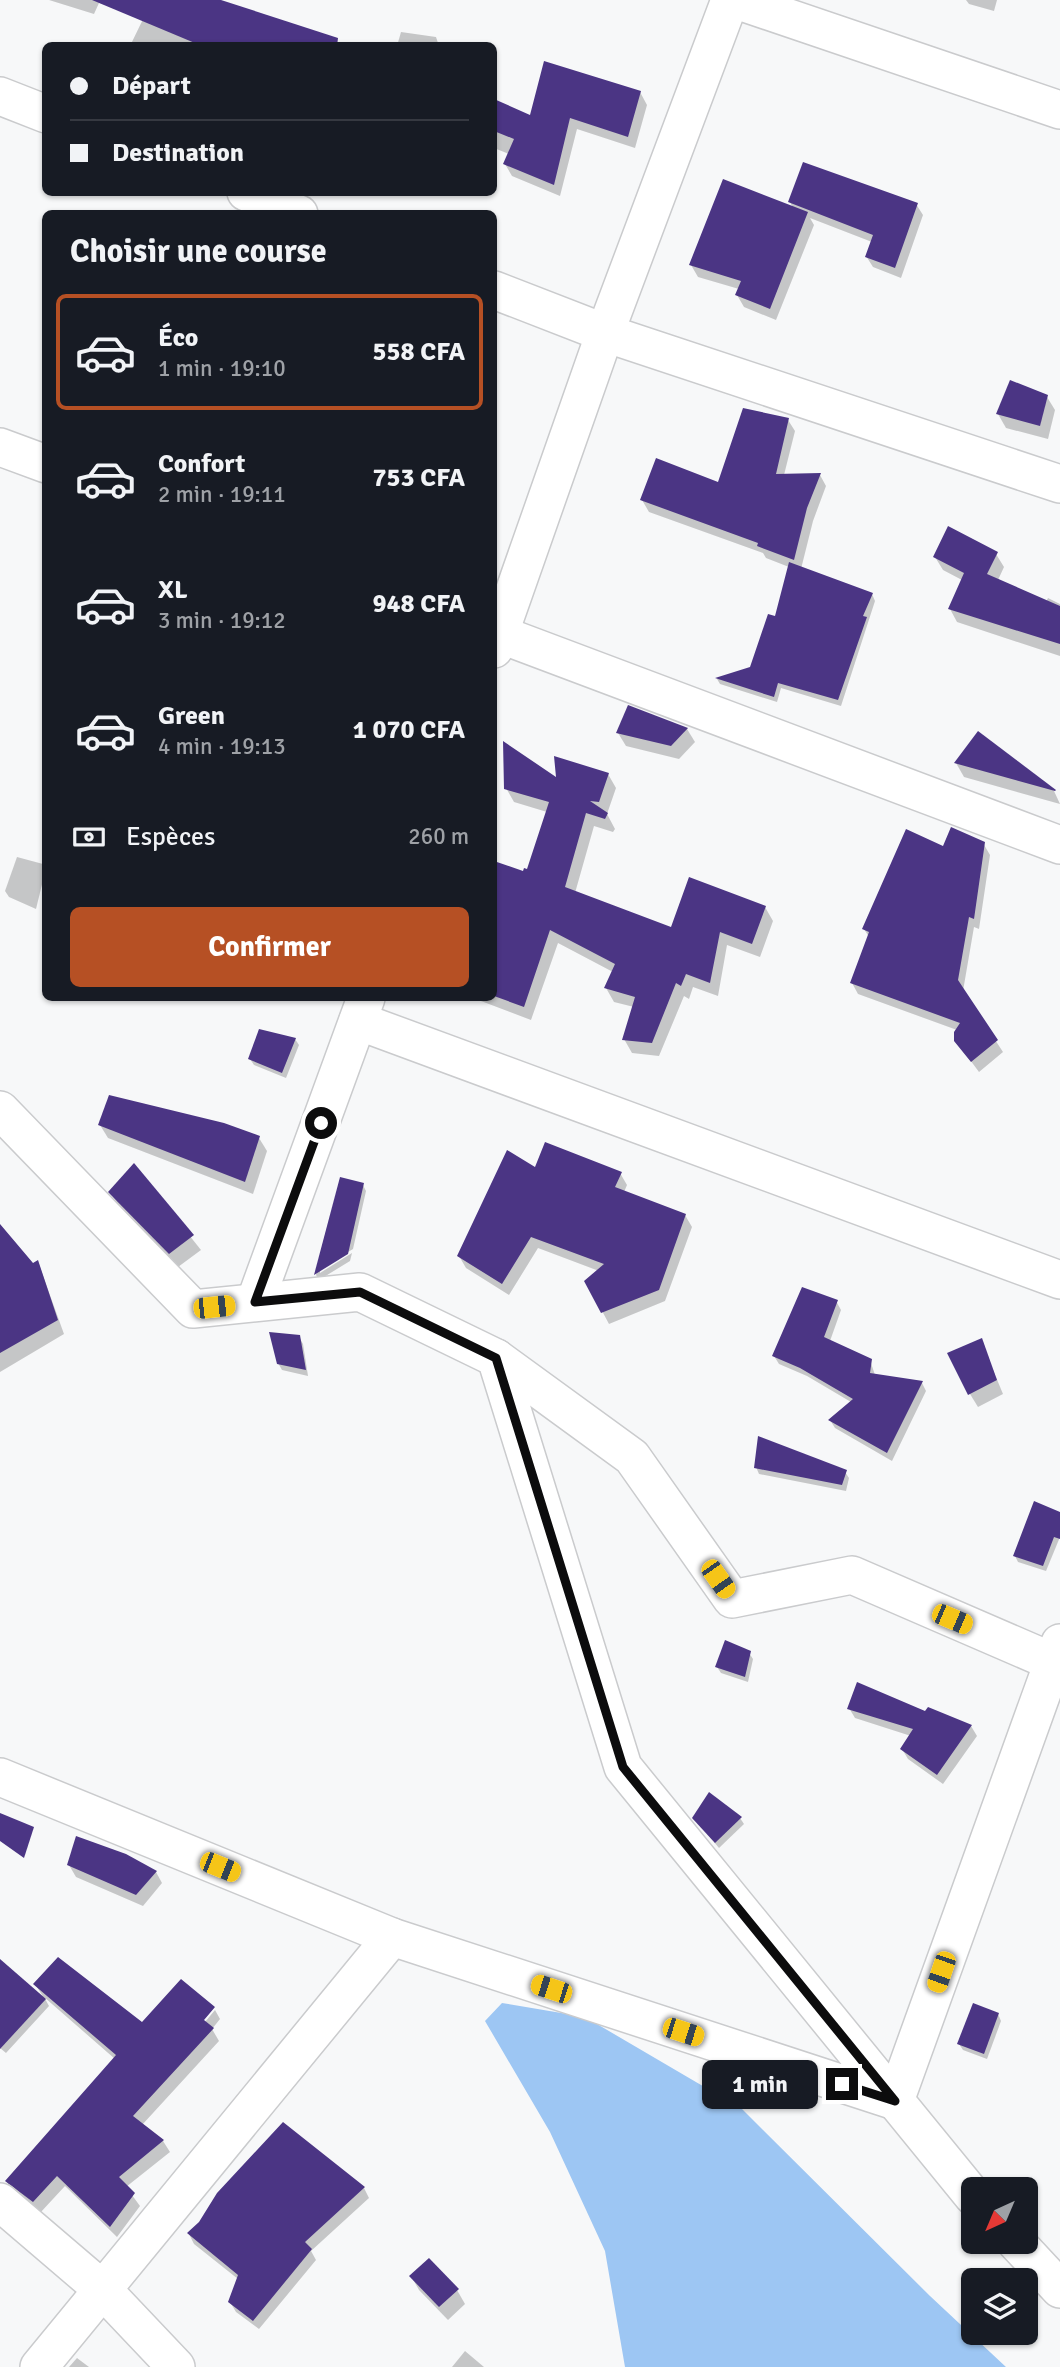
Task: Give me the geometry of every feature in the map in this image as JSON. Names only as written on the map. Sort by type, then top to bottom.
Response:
[{"type":"street","points":[[497,632],[605,333],[730,0]]},
{"type":"street","points":[[736,0],[1060,110]]},
{"type":"street","points":[[0,96],[42,112]]},
{"type":"street","points":[[256,196],[289,210]]},
{"type":"street","points":[[497,291],[605,333],[1060,484]]},
{"type":"street","points":[[0,447],[42,463]]},
{"type":"street","points":[[497,639],[1060,845]]},
{"type":"street","points":[[255,1302],[362,1009],[1060,1280]]},
{"type":"street","points":[[0,1110],[193,1309],[360,1292],[496,1358],[632,1458],[732,1599],[852,1575],[1057,1657],[895,2101]]},
{"type":"street","points":[[496,1358],[623,1767],[961,2181]]},
{"type":"street","points":[[0,1777],[392,1937],[895,2101]]},
{"type":"street","points":[[39,2367],[392,1937]]},
{"type":"street","points":[[0,2202],[103,2290],[176,2367]]},
{"type":"street","points":[[1027,2254],[1060,2289]]},
{"type":"water","points":[[502,2003],[585,2017],[742,2109],[961,2325],[961,2345],[982,2345],[1006,2367],[625,2367],[605,2251],[550,2132],[485,2021]]},
{"type":"building","points":[[92,0],[221,0],[338,38],[338,42],[192,42]]},
{"type":"building","points":[[544,61],[641,91],[628,137],[570,118],[554,185],[503,164],[514,139],[497,132],[497,100],[530,115]]},
{"type":"building","points":[[803,162],[918,203],[895,268],[865,257],[873,235],[788,202]]},
{"type":"building","points":[[723,179],[808,212],[770,309],[735,295],[741,281],[689,265]]},
{"type":"building","points":[[1010,380],[1048,395],[1040,426],[996,414]]},
{"type":"building","points":[[743,408],[789,418],[776,474],[821,473],[807,508],[794,560],[757,546],[758,543],[640,500],[656,458],[718,482]]},
{"type":"building","points":[[948,526],[998,552],[987,574],[1060,606],[1060,644],[948,609],[964,573],[933,557]]},
{"type":"building","points":[[789,562],[873,593],[863,616],[867,617],[838,700],[778,683],[774,697],[715,678],[750,667],[768,614],[775,616]]},
{"type":"building","points":[[628,705],[688,728],[671,746],[616,733]]},
{"type":"building","points":[[978,731],[1056,790],[954,763]]},
{"type":"building","points":[[503,741],[556,777],[554,756],[609,773],[599,802],[590,801],[608,813],[605,819],[586,813],[565,887],[671,927],[689,877],[766,906],[752,944],[720,932],[710,983],[686,974],[681,986],[676,983],[652,1043],[622,1040],[635,997],[604,988],[615,964],[550,930],[524,1007],[497,997],[497,862],[523,871],[524,868],[527,869],[549,802],[504,789]]},
{"type":"building","points":[[951,827],[985,842],[974,919],[969,917],[958,980],[998,1040],[971,1062],[954,1041],[954,1032],[960,1023],[850,983],[869,932],[862,929],[906,829],[943,846]]},
{"type":"building","points":[[259,1029],[296,1038],[282,1073],[248,1059]]},
{"type":"building","points":[[109,1095],[224,1123],[260,1136],[245,1182],[98,1125]]},
{"type":"building","points":[[545,1142],[622,1172],[615,1187],[686,1214],[659,1290],[601,1313],[584,1281],[604,1264],[531,1237],[502,1284],[457,1256],[507,1150],[535,1167]]},
{"type":"building","points":[[134,1163],[194,1235],[169,1254],[108,1192]]},
{"type":"building","points":[[340,1177],[364,1183],[348,1254],[314,1275]]},
{"type":"building","points":[[0,1224],[33,1263],[38,1260],[58,1320],[0,1353]]},
{"type":"building","points":[[802,1287],[838,1300],[824,1337],[872,1359],[870,1373],[923,1381],[887,1453],[828,1420],[853,1399],[800,1368],[772,1356]]},
{"type":"building","points":[[269,1332],[300,1335],[306,1370],[277,1364]]},
{"type":"building","points":[[982,1338],[997,1380],[968,1395],[947,1353]]},
{"type":"building","points":[[758,1436],[847,1470],[842,1485],[754,1468]]},
{"type":"building","points":[[1034,1501],[1060,1512],[1060,1539],[1054,1537],[1043,1566],[1013,1556]]},
{"type":"building","points":[[725,1640],[751,1651],[745,1677],[715,1667]]},
{"type":"building","points":[[857,1682],[925,1711],[928,1707],[972,1725],[937,1775],[900,1749],[913,1729],[847,1709]]},
{"type":"building","points":[[709,1792],[742,1817],[715,1843],[692,1818]]},
{"type":"building","points":[[0,1813],[34,1827],[24,1858],[0,1841]]},
{"type":"building","points":[[76,1836],[126,1854],[157,1871],[136,1895],[67,1865]]},
{"type":"building","points":[[58,1957],[142,2022],[181,1979],[215,2007],[204,2020],[214,2028],[133,2116],[164,2140],[119,2177],[135,2193],[110,2227],[57,2176],[33,2202],[5,2181],[116,2055],[33,1984]]},
{"type":"building","points":[[0,1959],[46,1999],[0,2049]]},
{"type":"building","points":[[973,2003],[999,2013],[984,2054],[957,2044]]},
{"type":"building","points":[[283,2122],[365,2187],[305,2242],[312,2249],[253,2321],[228,2302],[238,2275],[187,2233],[199,2222],[217,2193]]},
{"type":"building","points":[[429,2258],[459,2289],[439,2307],[409,2276]]},
{"type":"route","points":[[321,1123],[255,1302],[360,1292],[496,1358],[623,1767],[895,2101],[842,2084]]}]
